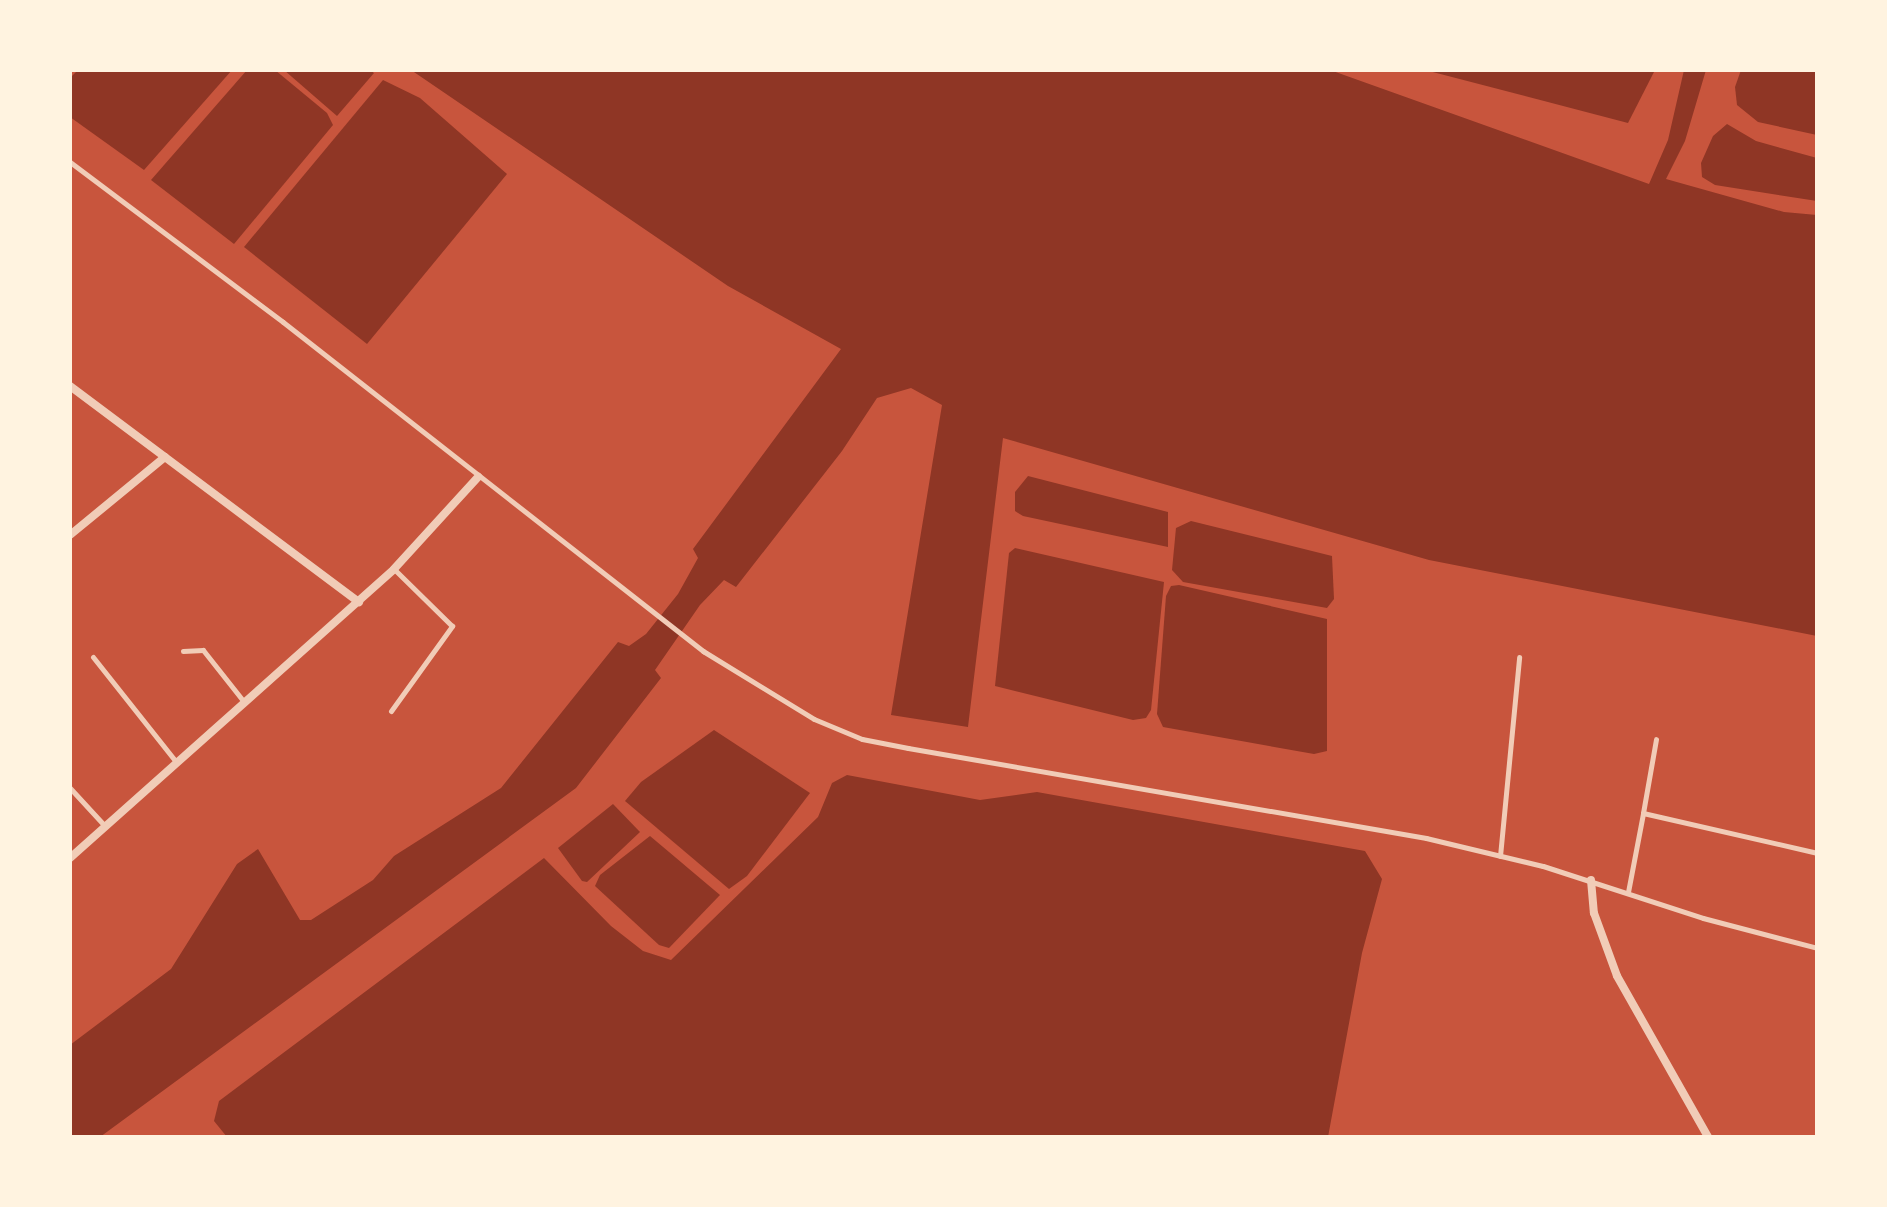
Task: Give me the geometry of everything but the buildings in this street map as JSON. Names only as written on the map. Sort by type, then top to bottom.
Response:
[{"type":"street","points":[[70,386],[359,602]]},
{"type":"street","points":[[70,535],[165,457]]},
{"type":"street","points":[[70,858],[359,602],[393,570],[478,477]]},
{"type":"street","points":[[1591,880],[1594,913],[1617,976],[1708,1137]]},
{"type":"lane","points":[[70,162],[703,651],[779,702],[862,739],[1345,821],[1591,880],[1817,948]]},
{"type":"lane","points":[[391,711],[452,626],[393,570]]},
{"type":"lane","points":[[183,651],[203,650],[244,703]]},
{"type":"lane","points":[[93,657],[178,764]]},
{"type":"lane","points":[[1500,856],[1519,657]]},
{"type":"lane","points":[[1628,892],[1656,739]]},
{"type":"lane","points":[[70,788],[105,827]]},
{"type":"lane","points":[[1643,813],[1817,853]]},
{"type":"shaded area","points":[[78,70],[232,70],[144,170],[70,117],[70,78]]},
{"type":"shaded area","points":[[247,70],[275,70],[327,113],[333,125],[234,244],[151,180]]},
{"type":"shaded area","points":[[284,70],[370,70],[374,73],[337,116]]},
{"type":"shaded area","points":[[411,70],[1330,70],[1649,184],[1668,140],[1684,70],[1706,70],[1685,141],[1666,179],[1784,212],[1817,215],[1817,636],[1429,560],[1003,438],[968,727],[891,715],[942,405],[911,388],[877,398],[842,451],[736,587],[724,580],[700,605],[655,670],[661,678],[576,788],[100,1137],[70,1137],[70,1045],[171,969],[237,864],[258,849],[300,920],[311,920],[373,880],[394,856],[501,788],[618,642],[629,646],[646,634],[678,594],[698,558],[693,549],[841,349],[728,286]]},
{"type":"shaded area","points":[[1425,70],[1655,70],[1628,123]]},
{"type":"shaded area","points":[[1741,70],[1817,70],[1817,135],[1758,122],[1737,105],[1735,87]]},
{"type":"shaded area","points":[[383,80],[420,98],[507,174],[367,344],[244,247]]},
{"type":"shaded area","points":[[1727,124],[1756,141],[1817,158],[1817,201],[1715,185],[1702,177],[1701,163],[1713,136]]},
{"type":"shaded area","points":[[1028,476],[1168,512],[1168,547],[1023,516],[1015,511],[1015,492]]},
{"type":"shaded area","points":[[1191,521],[1332,556],[1334,599],[1327,608],[1183,582],[1172,570],[1176,528]]},
{"type":"shaded area","points":[[1015,548],[1164,582],[1151,710],[1146,718],[1133,720],[995,686],[1009,553]]},
{"type":"shaded area","points":[[1179,585],[1327,619],[1327,751],[1314,754],[1163,727],[1157,714],[1166,596],[1171,586]]},
{"type":"shaded area","points":[[714,730],[810,793],[747,876],[729,889],[625,801],[641,782]]},
{"type":"shaded area","points":[[847,775],[980,800],[1037,792],[1365,851],[1382,879],[1362,953],[1328,1137],[227,1137],[214,1121],[219,1101],[544,858],[611,926],[643,951],[671,960],[818,817],[832,783]]},
{"type":"shaded area","points":[[613,804],[640,832],[587,882],[582,881],[558,848]]},
{"type":"shaded area","points":[[650,836],[720,895],[669,948],[659,945],[595,886],[600,875]]}]
